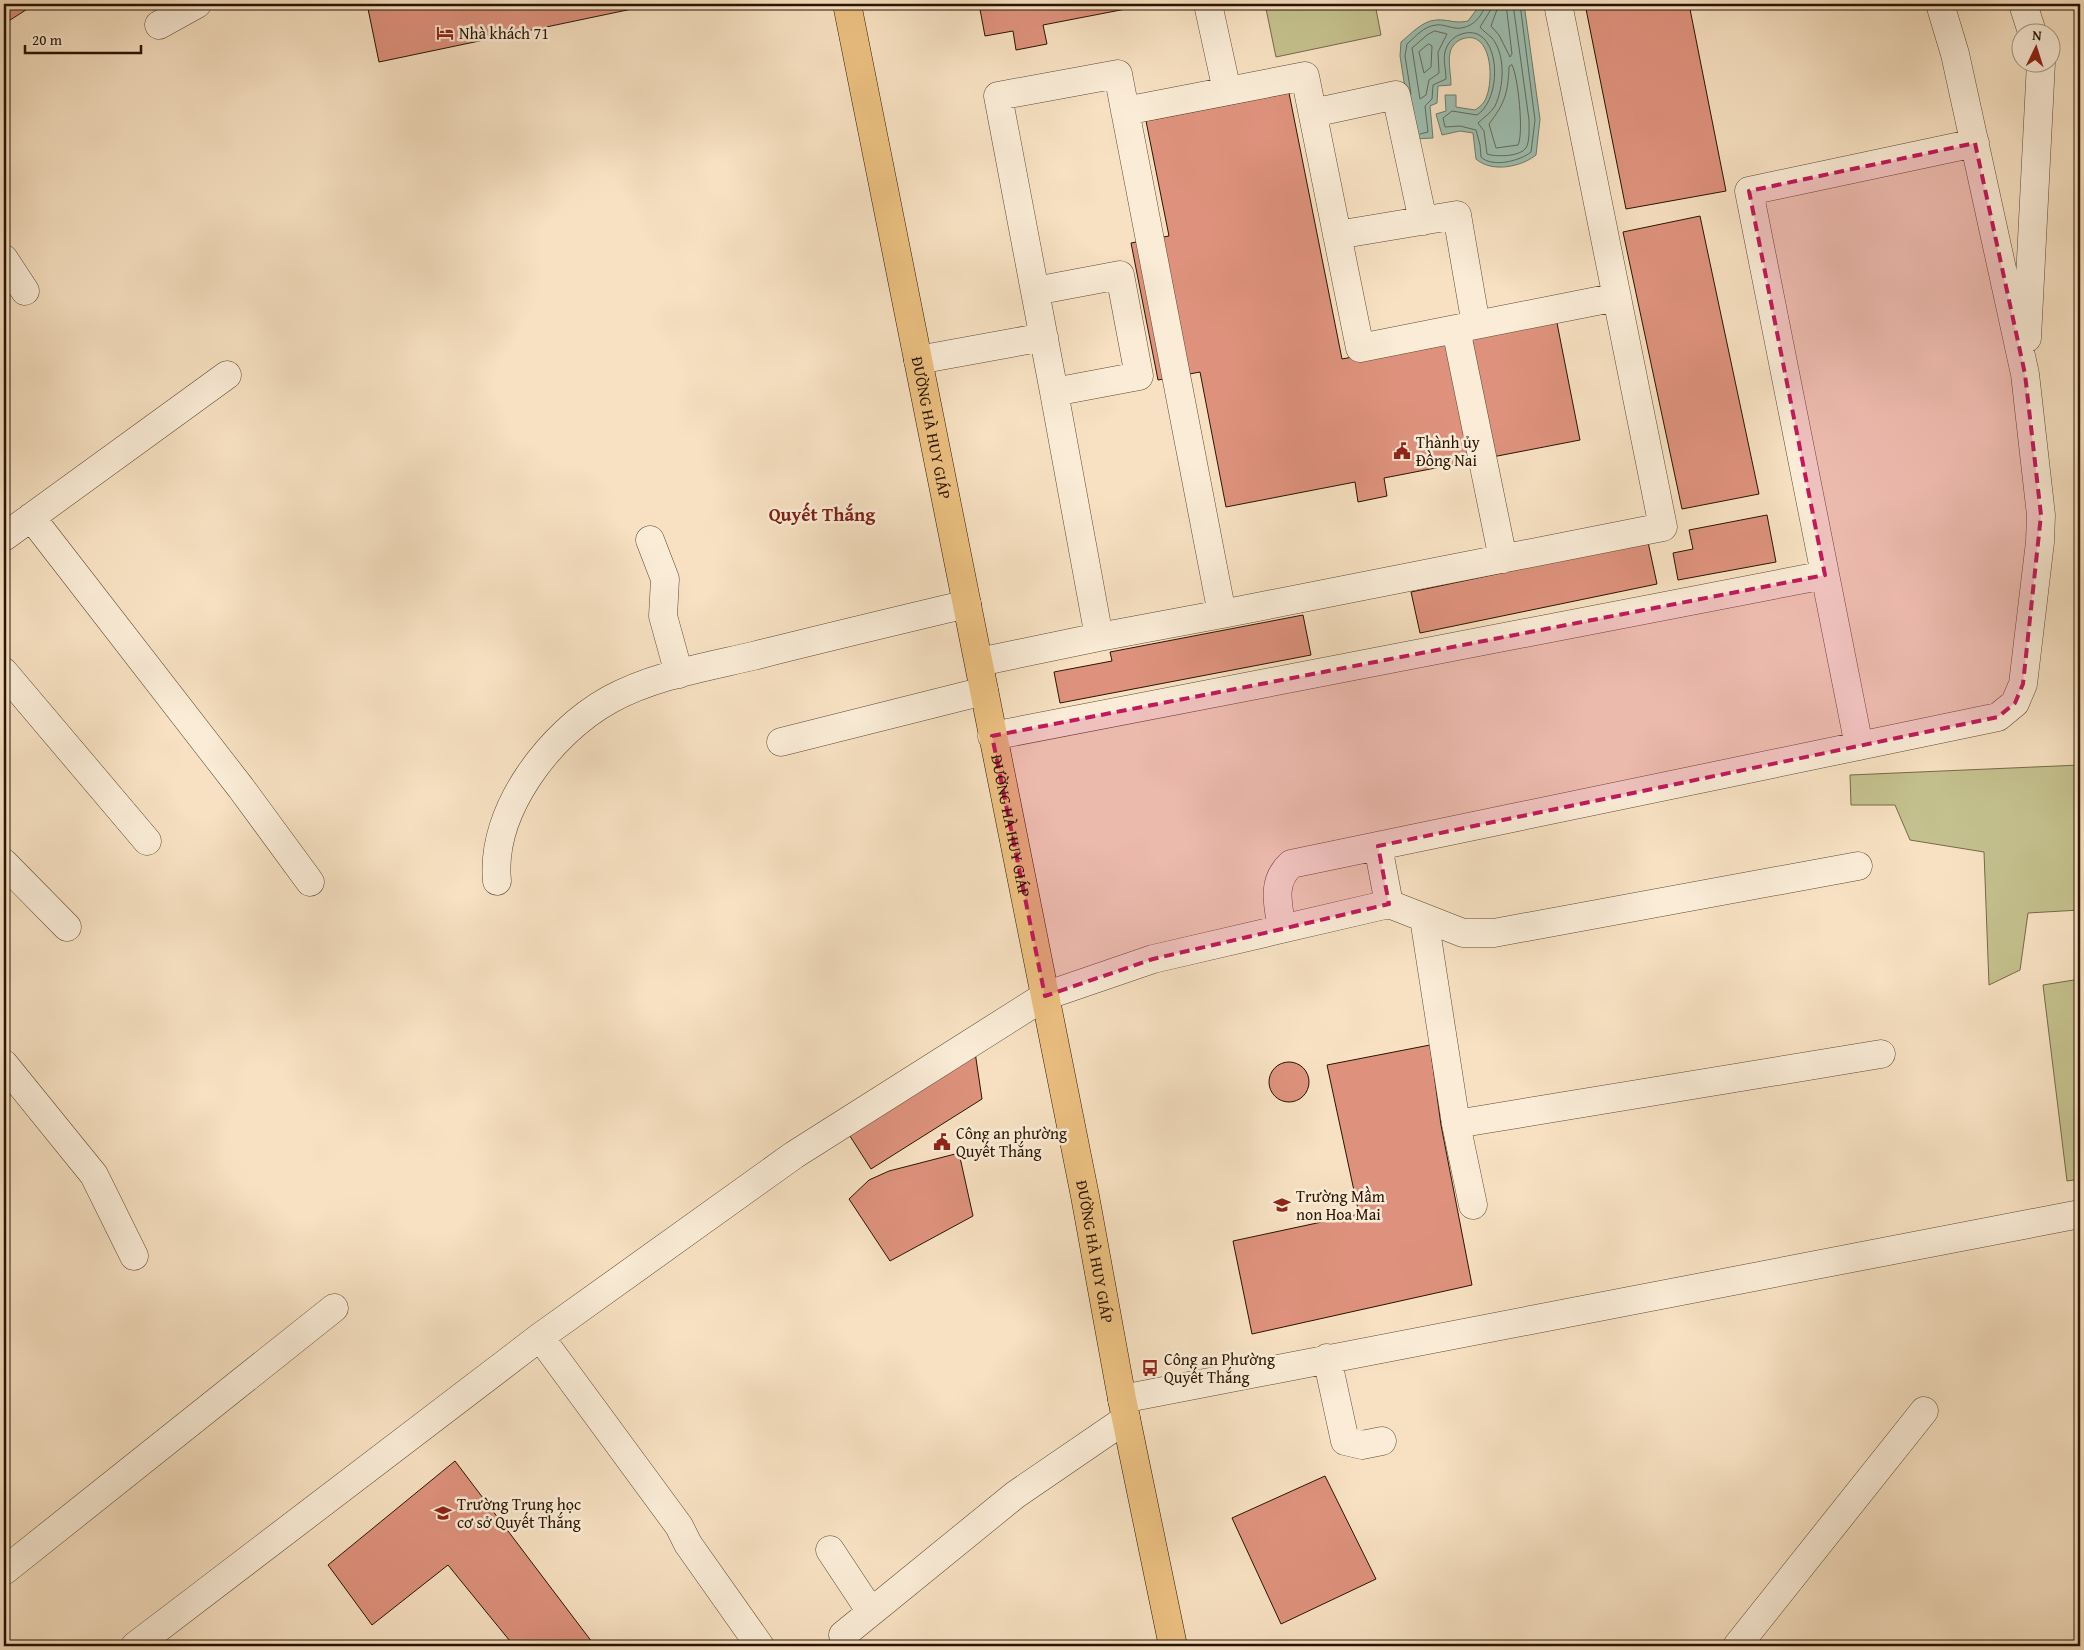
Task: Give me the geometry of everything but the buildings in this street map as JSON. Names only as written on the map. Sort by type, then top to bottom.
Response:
[{"type":"main road","name":"ĐƯỜNG HÀ HUY GIÁP","points":[[847,4],[1097,1257],[1124,1409],[1173,1646]]},
{"type":"street","points":[[159,25],[197,4]]},
{"type":"street","points":[[1208,4],[1227,91]]},
{"type":"street","points":[[978,662],[1664,527],[1558,4]]},
{"type":"street","points":[[1282,928],[1276,894],[1284,871],[1291,864],[1998,717],[2015,703],[2023,684],[2040,542],[2040,515],[2025,374],[1955,54],[1940,4]]},
{"type":"street","points":[[2023,4],[2029,22]]},
{"type":"street","points":[[2025,374],[2040,72]]},
{"type":"street","points":[[1099,637],[998,96],[1118,74],[1222,614]]},
{"type":"street","points":[[1125,111],[1305,76],[1360,348],[1617,297]]},
{"type":"street","points":[[1313,112],[1396,95],[1423,221]]},
{"type":"street","points":[[1859,746],[1749,191],[1975,143]]},
{"type":"street","points":[[1337,235],[1457,215],[1466,327],[1503,559]]},
{"type":"street","points":[[4,259],[25,291]]},
{"type":"street","points":[[1035,291],[1120,275],[1130,324],[1139,376],[1054,392]]},
{"type":"street","points":[[1130,324],[1165,317]]},
{"type":"street","points":[[918,360],[1044,337]]},
{"type":"street","points":[[4,536],[227,376]]},
{"type":"street","points":[[31,517],[241,788],[310,882]]},
{"type":"street","points":[[650,540],[665,579],[664,616],[679,674]]},
{"type":"street","points":[[992,736],[1825,575]]},
{"type":"street","points":[[497,881],[495,862],[505,819],[521,788],[545,755],[580,718],[609,700],[636,688],[679,674],[967,604]]},
{"type":"street","points":[[4,672],[147,841]]},
{"type":"street","points":[[781,742],[984,691]]},
{"type":"street","points":[[1378,846],[1389,904]]},
{"type":"street","points":[[4,863],[67,927]]},
{"type":"street","points":[[135,1646],[540,1337],[794,1155],[1045,996],[1153,959],[1389,904],[1462,933],[1494,933],[1858,866]]},
{"type":"street","points":[[1424,918],[1456,1124],[1473,1205]]},
{"type":"street","points":[[1456,1124],[1881,1054]]},
{"type":"street","points":[[4,1064],[94,1175],[134,1256]]},
{"type":"street","points":[[843,1635],[1014,1495],[1124,1409],[1327,1358],[2080,1214]]},
{"type":"street","points":[[4,1571],[334,1308]]},
{"type":"street","points":[[540,1337],[679,1526],[688,1544],[760,1646]]},
{"type":"street","points":[[1327,1358],[1345,1441],[1362,1445],[1382,1441]]},
{"type":"street","points":[[1737,1646],[1924,1411]]},
{"type":"street","points":[[830,1550],[871,1612]]},
{"type":"highlighted area","points":[[1975,143],[2025,374],[2041,515],[2023,684],[2015,703],[1998,717],[1378,846],[1389,904],[1153,959],[1045,996],[992,736],[1825,575],[1749,191]]},
{"type":"shaded area","points":[[1265,4],[1375,4],[1381,35],[1276,57]]},
{"type":"shaded area","points":[[2080,765],[2080,910],[2028,913],[2020,970],[1989,985],[1984,852],[1910,840],[1895,805],[1851,805],[1850,775]]},
{"type":"shaded area","points":[[2080,979],[2080,1179],[2067,1181],[2043,985]]},
{"type":"water","points":[[1524,4],[1540,119],[1536,155],[1523,163],[1506,167],[1490,166],[1476,159],[1473,133],[1460,131],[1442,135],[1436,114],[1446,111],[1445,95],[1456,95],[1456,107],[1475,110],[1484,102],[1490,83],[1490,72],[1489,60],[1480,42],[1472,38],[1462,39],[1451,49],[1449,61],[1451,85],[1438,86],[1437,103],[1430,106],[1433,138],[1413,139],[1400,56],[1401,42],[1421,25],[1436,20],[1468,21],[1480,5]]},
{"type":"waterway","points":[[1717,4],[1723,4]]},
{"type":"place","name":"Nhà khách 71","points":[[445,33]]},
{"type":"place","name":"Thành ủy Đồng Nai","points":[[1402,451]]},
{"type":"place","name":"Công an phường Quyết Thắng","points":[[942,1142]]},
{"type":"place","name":"Trường Mầm non Hoa Mai","points":[[1282,1205]]},
{"type":"place","name":"Công an Phường Quyết Thắng","points":[[1150,1368]]},
{"type":"place","name":"Trường Trung học cơ sở Quyết Thắng","points":[[443,1513]]},
{"type":"district","name":"Quyết Thắng","points":[[822,514]]}]
